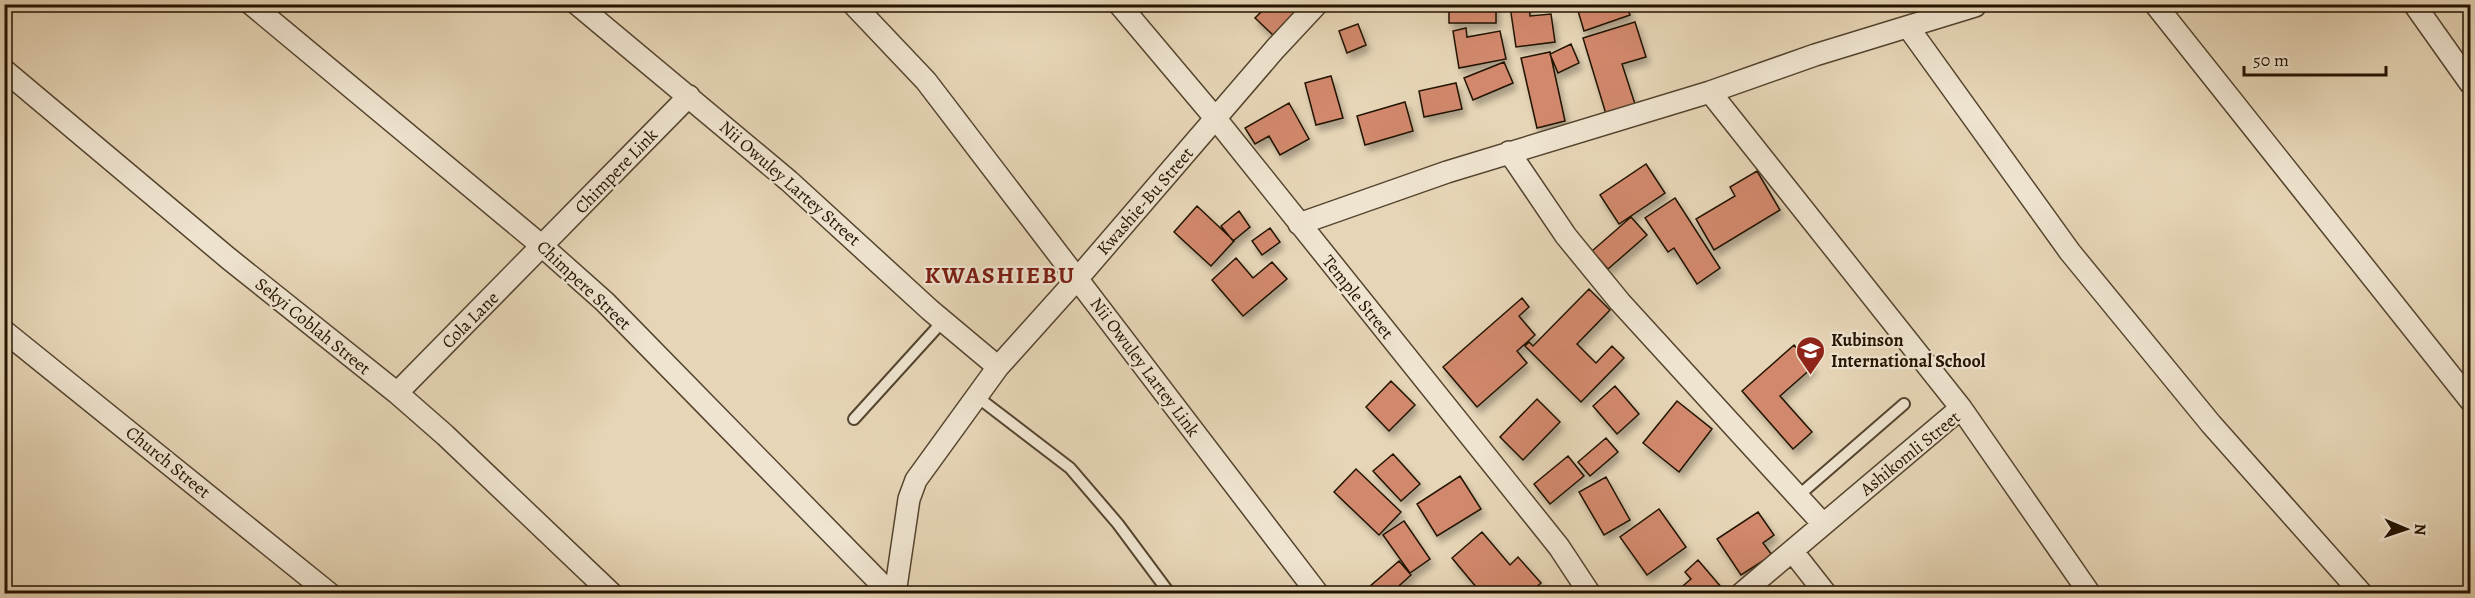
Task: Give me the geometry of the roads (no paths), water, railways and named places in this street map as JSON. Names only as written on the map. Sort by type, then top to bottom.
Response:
[{"type":"street","name":"Chimpere Street","points":[[251,4],[542,246],[605,302],[893,594]]},
{"type":"street","name":"Nii Owuley Lartey Street","points":[[578,4],[789,181],[943,321],[998,367]]},
{"type":"street","name":"Nii Owuley Lartey Link","points":[[853,4],[926,81],[1318,594]]},
{"type":"street","name":"Temple Street","points":[[1119,4],[1216,119],[1559,547],[1590,594]]},
{"type":"street","points":[[2155,4],[2470,400]]},
{"type":"street","points":[[2414,4],[2470,83]]},
{"type":"street","name":"Kwashie-Bu Street","points":[[893,594],[909,499],[916,480],[976,396],[998,367],[1078,278],[1275,49],[1318,6]]},
{"type":"street","points":[[1299,224],[1509,152],[1710,92],[1815,55],[1975,6]]},
{"type":"street","points":[[1908,27],[2070,252],[2211,424],[2362,594]]},
{"type":"street","name":"Sekyi Coblah Street","points":[[4,70],[228,258],[398,393],[612,594]]},
{"type":"street","points":[[1710,92],[1961,408]]},
{"type":"street","name":"Chimpere Link","points":[[542,246],[689,96]]},
{"type":"street","points":[[1509,152],[1566,236],[1620,302],[1823,524]]},
{"type":"street","name":"Cola Lane","points":[[398,393],[542,246]]},
{"type":"street","name":"Church Street","points":[[4,332],[330,594]]},
{"type":"street","name":"Ashikomli Street","points":[[1741,594],[1961,408],[2090,594]]},
{"type":"street","points":[[1793,552],[1826,594]]},
{"type":"lane","points":[[854,419],[943,321]]},
{"type":"lane","points":[[976,396],[1070,468],[1118,524],[1170,594]]},
{"type":"lane","points":[[1798,496],[1904,404]]},
{"type":"place","name":"Kubinson International School","points":[[1810,376]]},
{"type":"district","name":"KWASHIEBU","points":[[1000,275]]}]
